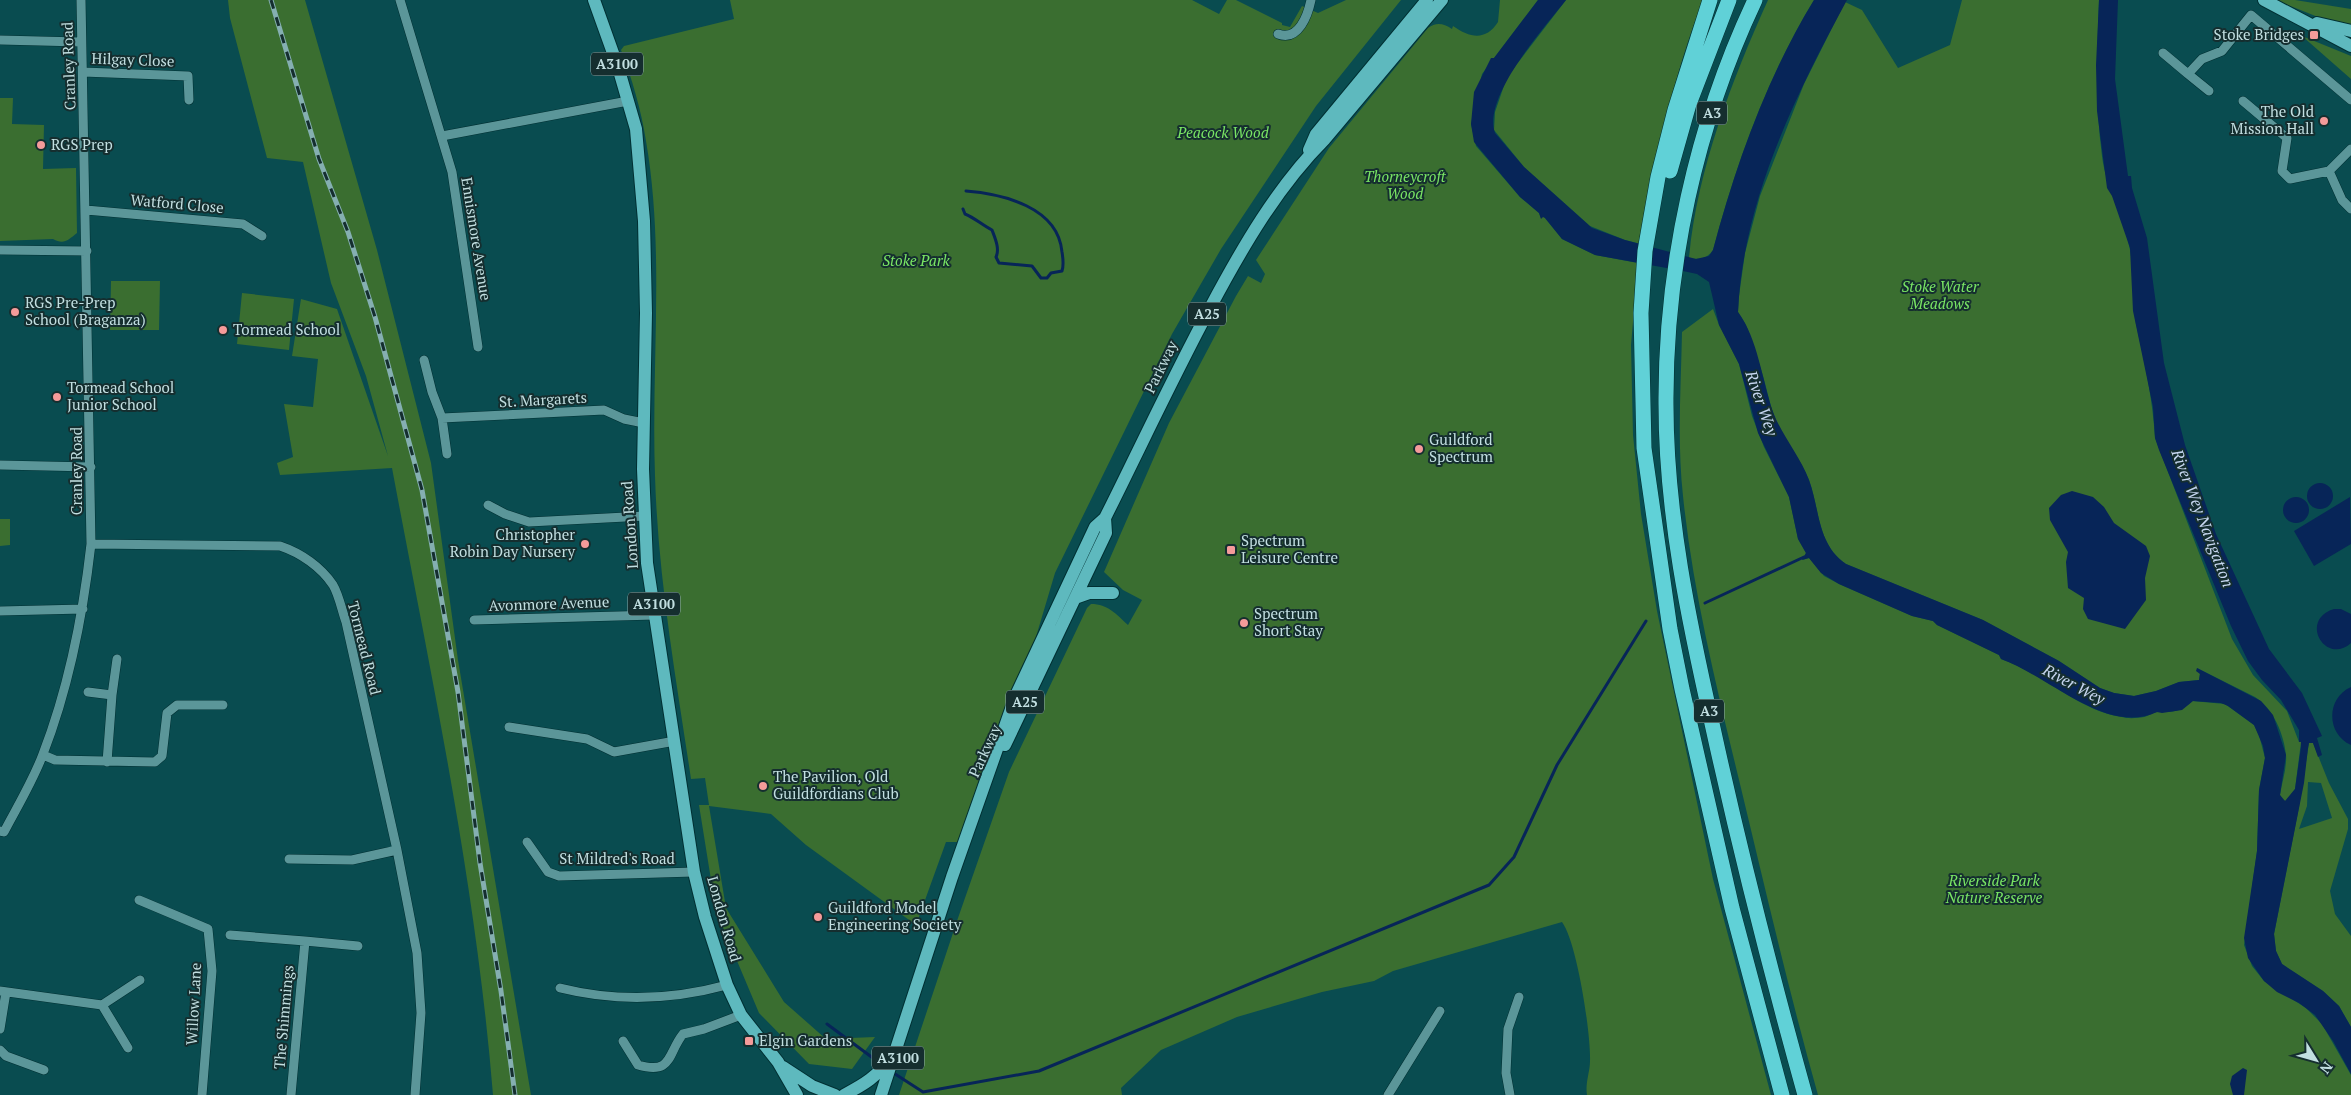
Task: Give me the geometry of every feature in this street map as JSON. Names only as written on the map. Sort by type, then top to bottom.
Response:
[{"type":"highway","points":[[1654,226],[1658,177],[1675,110],[1710,0]]},
{"type":"highway","name":"A3","points":[[1729,0],[1689,104],[1654,226],[1640,313],[1646,471],[1670,629],[1732,908],[1782,1095]]},
{"type":"highway","name":"A3","points":[[1755,0],[1727,68],[1705,134],[1682,230],[1673,290],[1666,375],[1667,446],[1682,573],[1701,678],[1742,855],[1805,1095]]},
{"type":"main road","name":"London Road","points":[[594,0],[636,128],[644,221],[646,313],[644,423],[647,562],[694,872],[705,917],[727,985],[741,1015],[778,1062],[797,1095]]},
{"type":"main road","name":"Parkway","points":[[905,1020],[1016,695],[1095,528],[1105,518],[1185,356],[1227,275],[1252,234],[1304,159],[1316,134],[1427,0]]},
{"type":"main road","name":"Parkway","points":[[1304,159],[1325,139],[1442,0]]},
{"type":"main road","points":[[2264,0],[2351,46]]},
{"type":"main road","points":[[2305,20],[2351,31]]},
{"type":"main road","name":"Parkway","points":[[977,806],[1106,533],[1105,518]]},
{"type":"main road","points":[[1075,598],[1088,593],[1113,594]]},
{"type":"main road","name":"A25","points":[[844,1095],[869,1081],[884,1066],[905,1020]]},
{"type":"main road","name":"A25","points":[[881,1095],[905,1020]]},
{"type":"main road","name":"A3100","points":[[890,1095],[905,1020]]},
{"type":"main road","name":"London Road","points":[[778,1062],[812,1086],[835,1095]]},
{"type":"street","name":"Cranley Road","points":[[0,831],[4,832],[43,755],[64,687],[83,608],[91,544],[87,251],[83,72],[80,42],[81,0]]},
{"type":"street","name":"Ennismore Avenue","points":[[400,0],[452,172],[478,347]]},
{"type":"street","points":[[1278,34],[1295,32],[1304,23],[1311,0]]},
{"type":"street","points":[[2188,74],[2202,59],[2222,50],[2251,15],[2351,100]]},
{"type":"street","points":[[0,40],[80,42]]},
{"type":"street","points":[[2164,53],[2208,92]]},
{"type":"street","name":"Hilgay Close","points":[[83,72],[188,76],[189,100]]},
{"type":"street","points":[[442,136],[628,101]]},
{"type":"street","points":[[2243,101],[2287,138],[2287,148],[2282,170],[2290,179],[2329,171],[2351,149]]},
{"type":"street","points":[[2329,171],[2342,200],[2351,209]]},
{"type":"street","name":"Watford Close","points":[[86,210],[244,224],[262,236]]},
{"type":"street","points":[[0,250],[87,251]]},
{"type":"street","points":[[424,360],[432,392],[442,418],[447,454]]},
{"type":"street","name":"St. Margarets","points":[[442,418],[604,410],[624,419],[644,423]]},
{"type":"street","points":[[0,465],[91,467]]},
{"type":"street","points":[[488,505],[505,514],[529,522],[645,516]]},
{"type":"street","name":"Tormead Road","points":[[91,544],[280,546],[300,554],[317,567],[334,586],[346,622],[397,850],[417,953],[420,990],[415,1095]]},
{"type":"street","points":[[0,611],[83,608]]},
{"type":"street","name":"Avonmore Avenue","points":[[474,620],[656,615]]},
{"type":"street","points":[[107,762],[117,659]]},
{"type":"street","points":[[88,692],[112,695]]},
{"type":"street","points":[[43,755],[55,760],[155,762],[162,756],[167,713],[177,705],[223,705]]},
{"type":"street","points":[[509,727],[587,739],[614,752],[674,741]]},
{"type":"street","name":"St Mildred's Road","points":[[527,842],[548,872],[559,876],[694,872]]},
{"type":"street","points":[[289,858],[352,860],[397,850]]},
{"type":"street","name":"Willow Lane","points":[[139,900],[208,929],[212,970],[202,1095]]},
{"type":"street","points":[[230,934],[358,946]]},
{"type":"street","name":"The Shimmings","points":[[291,1095],[305,941]]},
{"type":"street","points":[[0,1029],[3,991],[102,1005],[140,980]]},
{"type":"street","points":[[560,988],[585,994],[643,998],[693,994],[727,985]]},
{"type":"street","points":[[1510,1095],[1506,1072],[1508,1029],[1520,997]]},
{"type":"street","points":[[102,1005],[128,1048]]},
{"type":"street","points":[[1388,1095],[1440,1011]]},
{"type":"street","points":[[623,1041],[638,1065],[650,1068],[662,1066],[674,1054],[683,1034],[704,1029],[741,1015]]},
{"type":"street","points":[[0,1050],[6,1056],[44,1070]]},
{"type":"green space","points":[[228,0],[305,0],[377,250],[431,463],[458,660],[531,1095],[493,1095],[476,937],[464,859],[437,702],[392,468],[280,475],[277,463],[293,457],[284,404],[313,407],[318,359],[292,356],[301,299],[337,309],[388,456],[366,376],[331,283],[303,162],[267,158],[230,18]]},
{"type":"green space","name":"Stoke Park","points":[[730,0],[1192,0],[1219,14],[1227,0],[1236,0],[1282,23],[1282,25],[1290,27],[1302,6],[1318,13],[1346,0],[1401,0],[1316,106],[1221,249],[1172,334],[1055,573],[1030,657],[959,842],[946,842],[916,925],[806,845],[771,814],[709,806],[726,908],[784,1002],[826,1039],[875,1037],[852,1069],[809,1064],[759,1013],[716,911],[699,805],[709,805],[705,778],[691,779],[664,590],[655,476],[656,266],[652,182],[642,117],[621,50],[624,46],[734,19]]},
{"type":"green space","name":"Thorneycroft Wood","points":[[1500,0],[1538,0],[1482,74],[1471,124],[1476,146],[1520,197],[1539,213],[1541,218],[1543,216],[1562,239],[1595,255],[1638,263],[1631,345],[1633,435],[1641,514],[1657,611],[1713,879],[1771,1095],[1587,1095],[1590,1048],[1586,1010],[1573,948],[1562,922],[1393,971],[1374,981],[1322,992],[1237,1017],[1161,1050],[1121,1088],[1122,1095],[899,1095],[1009,772],[1087,608],[1091,604],[1102,606],[1111,610],[1128,625],[1142,600],[1123,590],[1104,572],[1169,423],[1236,296],[1248,276],[1261,283],[1265,274],[1256,260],[1329,148],[1428,28],[1440,24],[1452,29],[1453,26],[1472,35],[1483,35],[1498,22]]},
{"type":"green space","points":[[1566,0],[1703,0],[1673,90],[1652,182],[1641,244],[1625,240],[1590,226],[1524,167],[1494,130],[1495,112],[1507,77]]},
{"type":"green space","points":[[1768,0],[1814,0],[1782,59],[1754,122],[1732,185],[1713,250],[1702,258],[1689,258],[1700,192],[1718,126],[1729,94]]},
{"type":"green space","name":"Stoke Water Meadows","points":[[1962,0],[2099,0],[2097,98],[2102,156],[2107,180],[2124,226],[2130,250],[2136,323],[2149,386],[2155,438],[2232,639],[2253,675],[2287,711],[2299,742],[2301,742],[2295,789],[2286,801],[2282,800],[2280,795],[2286,760],[2283,739],[2277,722],[2267,708],[2255,697],[2197,668],[2200,673],[2199,680],[2179,682],[2156,691],[2134,696],[2114,693],[2100,688],[2059,661],[1983,620],[1846,564],[1837,556],[1824,537],[1809,480],[1776,421],[1746,325],[1738,312],[1739,296],[1745,253],[1760,196],[1804,84],[1845,2],[1862,10],[1898,68],[1950,45]]},
{"type":"green space","points":[[2275,0],[2295,0],[2351,9],[2351,26],[2323,19]]},
{"type":"green space","points":[[2302,36],[2351,56],[2351,79]]},
{"type":"green space","points":[[0,98],[13,98],[12,124],[44,125],[43,169],[76,168],[77,233],[66,241],[60,242],[53,239],[0,241]]},
{"type":"green space","points":[[111,281],[160,281],[159,330],[110,330]]},
{"type":"green space","points":[[242,293],[294,299],[289,350],[237,344]]},
{"type":"green space","name":"Riverside Park Nature Reserve","points":[[1713,309],[1739,364],[1752,416],[1764,447],[1789,497],[1798,539],[1806,553],[1802,560],[1809,558],[1824,576],[1839,584],[1912,616],[1933,621],[1937,625],[1999,655],[2001,659],[2031,673],[2077,700],[2107,714],[2127,718],[2144,717],[2156,712],[2177,711],[2192,701],[2225,704],[2254,725],[2259,735],[2265,758],[2259,790],[2257,851],[2244,945],[2252,966],[2264,981],[2306,1008],[2322,1024],[2351,1075],[2351,1095],[1818,1095],[1787,979],[1723,713],[1699,605],[1687,532],[1680,455],[1682,332]]},
{"type":"green space","points":[[0,519],[10,519],[10,545],[0,546]]},
{"type":"green space","points":[[2309,743],[2313,743],[2329,783],[2348,819],[2348,829],[2330,891],[2335,914],[2351,936],[2351,1027],[2339,1006],[2323,991],[2282,964],[2276,951],[2274,934],[2299,807]],"holes":[[[2308,782],[2321,783],[2332,818],[2299,829],[2307,806]]]},
{"type":"water","points":[[1538,0],[1566,0],[1530,45],[1506,82],[1493,118],[1495,133],[1524,167],[1592,228],[1625,240],[1696,259],[1709,256],[1713,250],[1732,185],[1754,122],[1767,90],[1797,29],[1814,0],[1847,0],[1791,112],[1761,190],[1750,230],[1742,271],[1738,312],[1755,347],[1773,412],[1809,480],[1824,537],[1837,556],[1846,564],[1983,620],[2059,661],[2100,688],[2114,693],[2134,696],[2156,691],[2179,682],[2199,680],[2200,674],[2196,671],[2197,668],[2261,701],[2273,715],[2286,755],[2280,795],[2285,801],[2295,789],[2301,747],[2299,730],[2281,700],[2262,680],[2248,661],[2231,626],[2155,438],[2153,407],[2133,311],[2130,248],[2112,196],[2107,188],[2097,111],[2096,65],[2099,0],[2118,0],[2115,79],[2128,176],[2131,176],[2132,188],[2147,238],[2164,363],[2185,445],[2216,534],[2269,649],[2302,693],[2322,736],[2317,738],[2322,755],[2318,757],[2313,743],[2309,743],[2304,783],[2274,934],[2276,951],[2282,964],[2323,991],[2339,1006],[2351,1027],[2351,1074],[2333,1041],[2315,1015],[2299,1003],[2277,992],[2264,981],[2248,958],[2244,938],[2257,851],[2259,790],[2265,758],[2263,746],[2254,725],[2221,703],[2193,701],[2182,710],[2157,712],[2138,717],[2118,716],[2098,710],[2001,659],[1999,655],[1937,625],[1933,621],[1912,616],[1839,584],[1821,573],[1809,558],[1802,560],[1806,553],[1798,539],[1789,497],[1758,433],[1739,364],[1719,325],[1709,282],[1697,274],[1595,255],[1562,239],[1545,218],[1541,219],[1539,213],[1520,197],[1474,142],[1471,124],[1474,92],[1491,58],[1494,58]]},
{"type":"water","points":[[2320,483],[2330,486],[2333,496],[2330,506],[2320,509],[2310,506],[2307,496],[2310,486]]},
{"type":"water","points":[[2072,491],[2093,497],[2104,507],[2114,523],[2146,546],[2150,556],[2145,578],[2146,600],[2125,629],[2088,619],[2083,609],[2084,598],[2068,588],[2066,562],[2068,552],[2050,520],[2049,508],[2061,495]]},
{"type":"water","points":[[2296,497],[2306,500],[2309,510],[2306,520],[2296,523],[2286,520],[2283,510],[2286,500]]},
{"type":"water","points":[[2350,497],[2351,544],[2314,566],[2294,531]]},
{"type":"water","points":[[2334,609],[2341,609],[2351,614],[2351,643],[2342,649],[2333,649],[2325,645],[2317,631],[2318,622],[2323,615]]},
{"type":"water","points":[[2351,687],[2351,745],[2337,733],[2333,725],[2332,716],[2333,707],[2337,699]]},
{"type":"water","points":[[2243,1068],[2247,1070],[2244,1095],[2233,1095],[2230,1084],[2232,1076]]},
{"type":"waterway","points":[[963,209],[965,214],[992,230],[997,243],[996,257],[999,263],[1032,266],[1041,278],[1047,278],[1051,273],[1062,271],[1063,259],[1058,237],[1051,224],[1040,214],[1026,206],[996,195],[966,191]]},
{"type":"waterway","points":[[1705,603],[1804,557]]},
{"type":"waterway","points":[[892,1072],[923,1092],[1039,1071],[1489,885],[1514,857],[1557,765],[1646,621]]},
{"type":"waterway","points":[[827,1024],[881,1064]]},
{"type":"railway","points":[[271,0],[319,159],[348,232],[375,317],[422,490],[458,692],[480,863],[501,991],[515,1095]]},
{"type":"place","name":"Stoke Bridges","points":[[2314,35]]},
{"type":"place","name":"The Old Mission Hall","points":[[2324,121]]},
{"type":"place","name":"RGS Prep","points":[[41,145]]},
{"type":"place","name":"RGS Pre-Prep School (Braganza)","points":[[15,312]]},
{"type":"place","name":"Tormead School","points":[[223,330]]},
{"type":"place","name":"Tormead School Junior School","points":[[57,397]]},
{"type":"place","name":"Guildford Spectrum","points":[[1419,449]]},
{"type":"place","name":"Christopher Robin Day Nursery","points":[[585,544]]},
{"type":"place","name":"Spectrum Leisure Centre","points":[[1231,550]]},
{"type":"place","name":"Spectrum Short Stay","points":[[1244,623]]},
{"type":"place","name":"The Pavilion, Old Guildfordians Club","points":[[763,786]]},
{"type":"place","name":"Guildford Model Engineering Society","points":[[818,917]]},
{"type":"place","name":"Elgin Gardens","points":[[749,1041]]},
{"type":"park label","name":"Peacock Wood","points":[[1223,133]]},
{"type":"water label","name":"River Wey","points":[[1762,403]]},
{"type":"water label","name":"River Wey Navigation","points":[[2203,518]]},
{"type":"water label","name":"River Wey","points":[[2074,684]]}]
